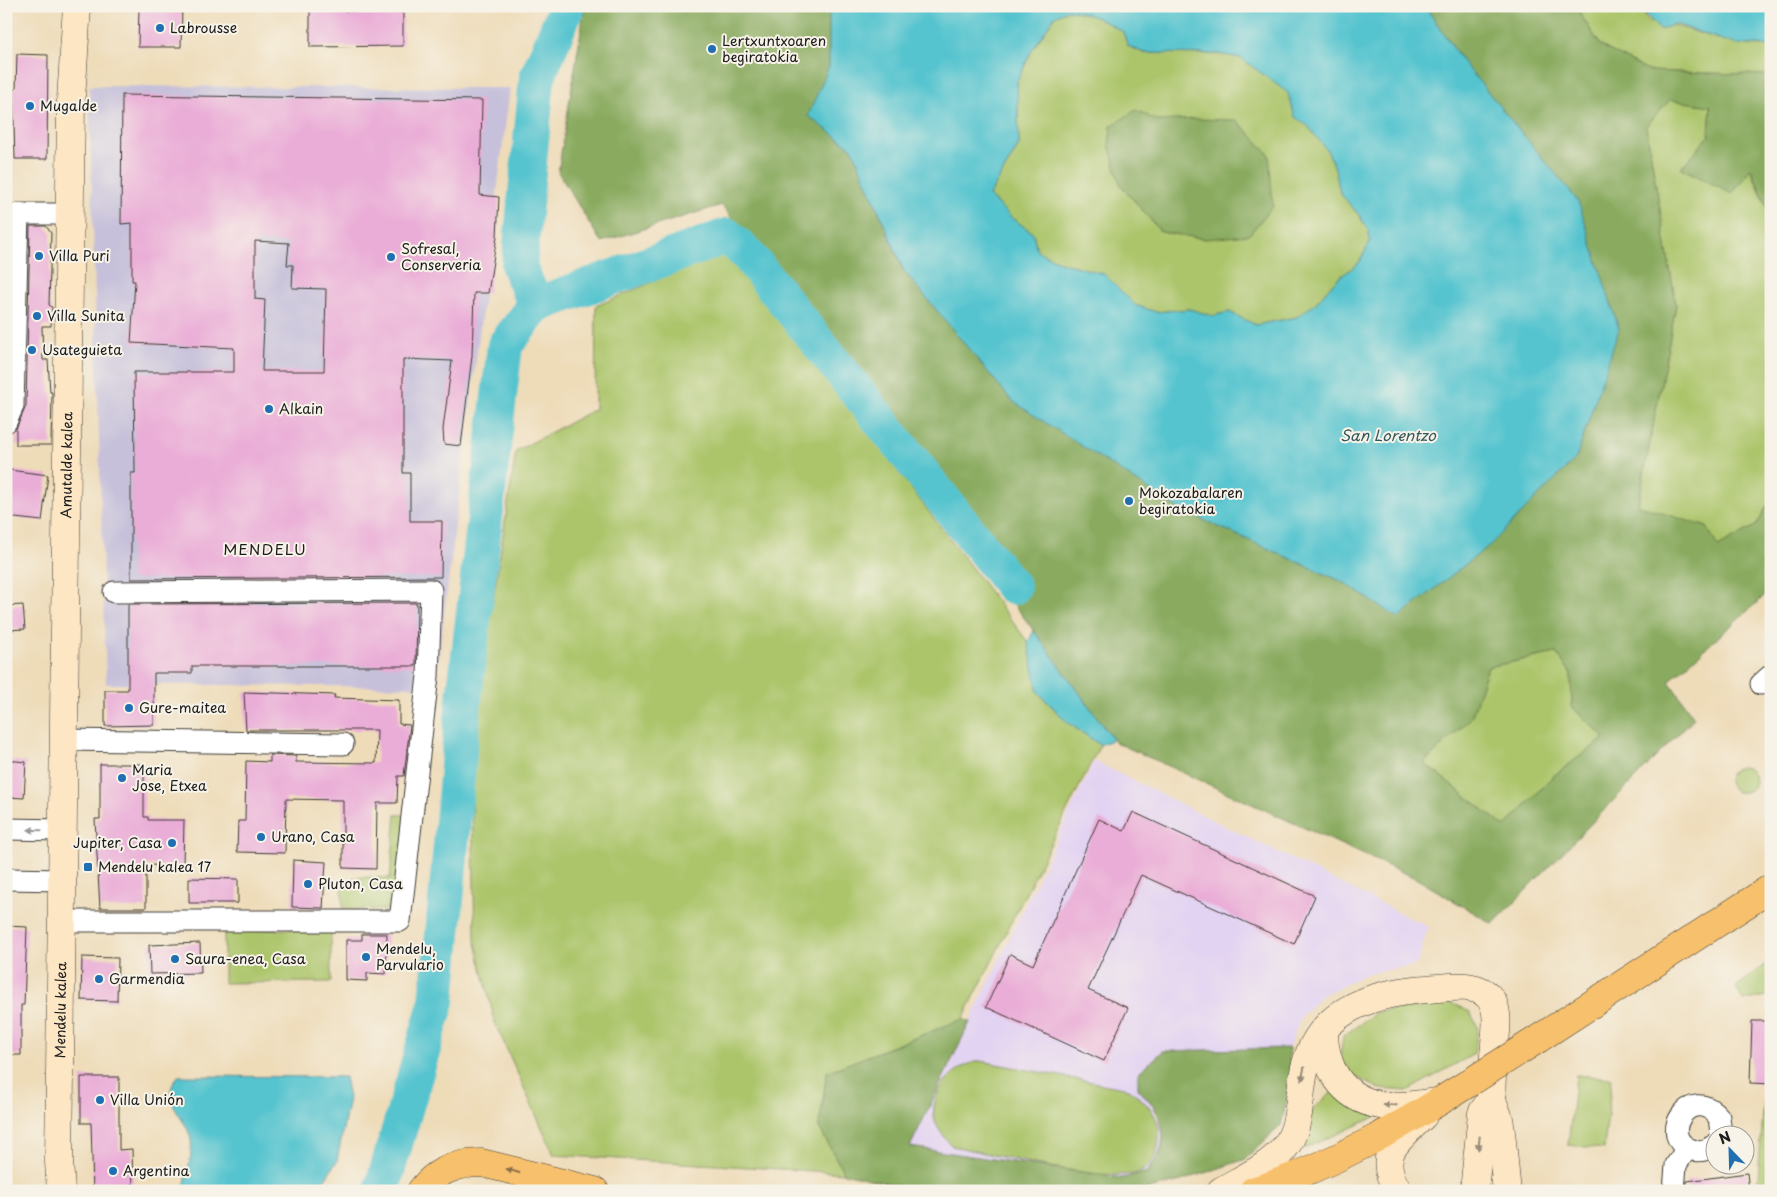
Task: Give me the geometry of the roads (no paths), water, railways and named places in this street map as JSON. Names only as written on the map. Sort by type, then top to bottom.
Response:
[{"type":"main road","name":"Amutalde kalea","points":[[60,6],[72,100]]},
{"type":"main road","name":"Amutalde kalea","points":[[63,830],[70,214],[72,100],[77,6]]},
{"type":"main road","name":"Mendelu kalea","points":[[61,1191],[63,830]]},
{"type":"main road","points":[[1324,1031],[1326,1060],[1332,1072],[1345,1088],[1362,1098],[1380,1105],[1438,1102],[1482,1089],[1538,1039],[1771,888]]},
{"type":"main road","points":[[1220,1191],[1277,1157],[1288,1142],[1296,1124],[1310,1047],[1332,1019],[1350,1007],[1368,1000],[1419,990],[1464,987],[1477,989],[1489,997],[1497,1014],[1482,1089],[1482,1113],[1474,1191]]},
{"type":"main road","points":[[1482,1089],[1499,1119],[1507,1191]]},
{"type":"main road","points":[[1252,1191],[1318,1166],[1387,1134],[1438,1102]]},
{"type":"main road","points":[[1398,1191],[1390,1178],[1387,1164],[1389,1153],[1400,1138],[1438,1102]]},
{"type":"main road","points":[[422,1191],[443,1171],[469,1163],[482,1163],[595,1191]]},
{"type":"street","points":[[6,422],[13,406],[18,214],[70,214]]},
{"type":"street","points":[[62,921],[400,921],[428,676],[431,590],[114,592]]},
{"type":"street","points":[[64,740],[343,744]]},
{"type":"street","points":[[6,829],[63,830]]},
{"type":"street","points":[[6,879],[63,880]]},
{"type":"street","points":[[1704,1150],[1687,1148],[1678,1136],[1678,1122],[1686,1110],[1700,1106],[1714,1112],[1721,1124]]},
{"type":"street","points":[[1674,1191],[1676,1165],[1687,1148]]},
{"type":"water","name":"San Lorentzo","points":[[829,6],[1425,6],[1463,62],[1578,201],[1619,329],[1576,458],[1491,544],[1398,618],[1343,582],[1179,509],[1012,401],[904,271],[852,148],[808,116],[829,66]],"holes":[[[1067,10],[1082,12],[1117,28],[1123,32],[1128,46],[1144,53],[1218,54],[1241,58],[1288,93],[1295,117],[1308,126],[1328,152],[1335,168],[1340,193],[1359,215],[1369,232],[1370,242],[1359,263],[1335,281],[1316,303],[1297,317],[1256,325],[1229,312],[1213,316],[1189,309],[1156,312],[1135,305],[1104,274],[1063,263],[1037,251],[1033,233],[1013,219],[989,196],[1019,145],[1017,82],[1031,52],[1055,16]]]},
{"type":"water","points":[[1638,6],[1771,6],[1771,46],[1734,44],[1675,24],[1660,30]]},
{"type":"water","points":[[1034,631],[1113,739],[1100,745],[1067,722],[1038,692],[1028,642]]},
{"type":"water","points":[[178,1076],[345,1077],[349,1098],[337,1161],[317,1191],[187,1191],[184,1187],[190,1158],[191,1140],[175,1109],[171,1094],[172,1085]]},
{"type":"waterway","points":[[382,1188],[437,1001],[464,698],[505,345],[536,305],[519,267],[537,78],[567,6]]},
{"type":"waterway","points":[[536,305],[727,236],[747,254],[1013,587]]},
{"type":"place","name":"Labrousse","points":[[160,28]]},
{"type":"place","name":"Lertxuntxoaren begiratokia","points":[[712,49]]},
{"type":"place","name":"Mugalde","points":[[30,106]]},
{"type":"place","name":"Villa Puri","points":[[39,256]]},
{"type":"place","name":"Sofresal, Conserveria","points":[[391,257]]},
{"type":"place","name":"Villa Sunita","points":[[37,316]]},
{"type":"place","name":"Usateguieta","points":[[32,350]]},
{"type":"place","name":"Alkain","points":[[269,409]]},
{"type":"place","name":"Mokozabalaren begiratokia","points":[[1129,501]]},
{"type":"place","name":"Gure-maitea","points":[[129,708]]},
{"type":"place","name":"Maria Jose, Etxea","points":[[122,778]]},
{"type":"place","name":"Urano, Casa","points":[[261,837]]},
{"type":"place","name":"Jupiter, Casa","points":[[172,843]]},
{"type":"place","name":"Mendelu kalea 17","points":[[88,867]]},
{"type":"place","name":"Pluton, Casa","points":[[308,884]]},
{"type":"place","name":"Mendelu, Parvulario","points":[[366,957]]},
{"type":"place","name":"Saura-enea, Casa","points":[[175,959]]},
{"type":"place","name":"Garmendia","points":[[99,979]]},
{"type":"place","name":"Villa Unión","points":[[100,1100]]},
{"type":"place","name":"Argentina","points":[[113,1171]]},
{"type":"district","name":"MENDELU","points":[[265,550]]}]
